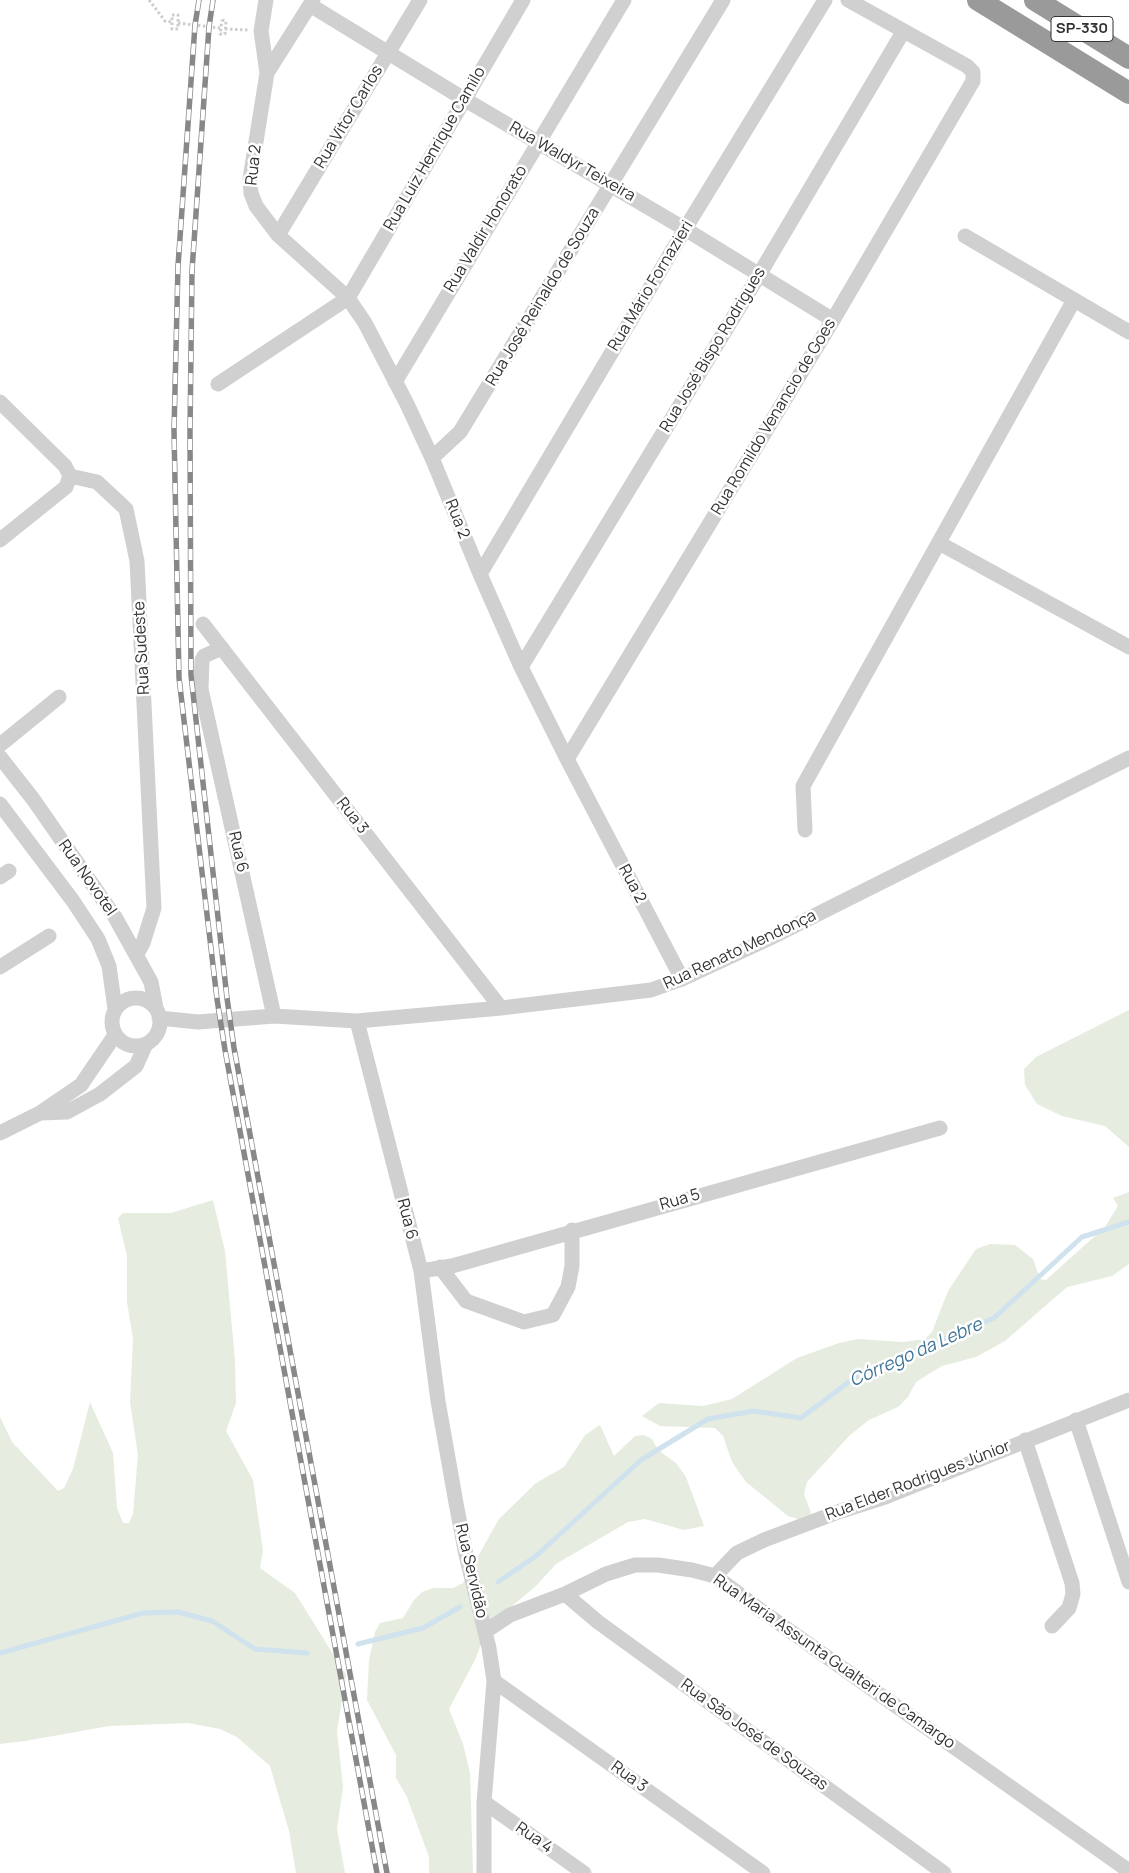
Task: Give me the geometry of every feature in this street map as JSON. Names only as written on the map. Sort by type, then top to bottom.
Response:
[{"type":"highway","points":[[978,0],[1129,93]]},
{"type":"highway","name":"SP-330","points":[[1035,0],[1129,58]]},
{"type":"street","points":[[266,0],[261,31],[267,73]]},
{"type":"street","name":"Rua Vitor Carlos","points":[[278,235],[420,0]]},
{"type":"street","name":"Rua Luiz Henrique Camilo","points":[[348,298],[523,0]]},
{"type":"street","name":"Rua Valdir Honorato","points":[[395,382],[624,0]]},
{"type":"street","name":"Rua José Reinaldo de Souza","points":[[432,458],[460,432],[722,0]]},
{"type":"street","name":"Rua Mário Fornazieri","points":[[480,574],[685,229],[825,0]]},
{"type":"street","points":[[848,0],[903,32]]},
{"type":"street","points":[[267,73],[312,2]]},
{"type":"street","name":"Rua Waldyr Teixeira","points":[[312,2],[388,53],[611,184],[833,320]]},
{"type":"street","name":"Rua Romildo Venancio de Goes","points":[[566,759],[833,320],[973,81],[973,72],[966,66],[903,32]]},
{"type":"street","name":"Rua José Bispo Rodrigues","points":[[521,667],[760,275],[903,32]]},
{"type":"street","name":"Rua 2","points":[[267,73],[250,179],[251,192],[256,206],[278,235],[348,298],[365,323],[432,458],[521,667],[566,759],[682,979]]},
{"type":"street","points":[[964,236],[1129,332]]},
{"type":"street","points":[[218,384],[348,298]]},
{"type":"street","points":[[805,830],[804,786],[1074,300]]},
{"type":"street","points":[[0,402],[65,466],[70,476],[66,487],[0,540]]},
{"type":"street","name":"Rua Sudeste","points":[[70,476],[97,482],[126,509],[137,561],[154,908],[143,943],[137,954]]},
{"type":"street","points":[[939,543],[1129,647]]},
{"type":"street","name":"Rua 3","points":[[203,624],[501,1008]]},
{"type":"street","name":"Rua 6","points":[[222,648],[204,656],[202,660],[201,688],[274,1016]]},
{"type":"street","points":[[0,745],[59,697]]},
{"type":"street","name":"Rua Novotel","points":[[0,757],[33,798],[137,954],[151,982],[158,1013]]},
{"type":"street","name":"Rua Renato Mendonça","points":[[151,1039],[198,1022],[274,1016],[356,1021],[501,1008],[651,990],[682,979],[768,939],[1129,758]]},
{"type":"street","name":"Rua Novotel","points":[[0,804],[74,902],[98,939],[109,966],[115,1009]]},
{"type":"street","points":[[0,967],[48,936]]},
{"type":"street","points":[[40,1113],[67,1112],[100,1094],[136,1066],[151,1039],[159,1029],[158,1013],[151,1003],[138,998],[125,1000],[115,1009],[111,1022],[116,1035],[126,1044],[133,1046],[151,1039]]},
{"type":"street","name":"Rua Renato Mendonça","points":[[158,1013],[198,1022]]},
{"type":"street","name":"Rua 6","points":[[356,1021],[421,1271]]},
{"type":"street","points":[[0,1133],[40,1113],[80,1085],[116,1035]]},
{"type":"street","name":"Rua 5","points":[[421,1271],[940,1128]]},
{"type":"street","points":[[440,1267],[466,1301],[524,1322],[553,1315],[568,1287],[572,1266],[572,1230]]},
{"type":"street","name":"Rua Servidão","points":[[421,1271],[438,1401],[456,1503],[466,1555],[486,1631],[494,1681],[484,1802],[484,1873]]},
{"type":"street","name":"Rua Elder Rodrigues Júnior","points":[[715,1576],[737,1553],[764,1540],[838,1512],[885,1497],[1129,1400]]},
{"type":"street","points":[[1076,1420],[1129,1582]]},
{"type":"street","points":[[1025,1440],[1072,1583],[1073,1594],[1069,1608],[1052,1626]]},
{"type":"street","name":"Rua Maria Assunta Gualteri de Camargo","points":[[486,1631],[510,1615],[565,1594],[606,1574],[635,1566],[658,1565],[692,1570],[715,1576],[767,1615],[1129,1871]]},
{"type":"street","name":"Rua São José de Souzas","points":[[565,1594],[598,1622],[620,1636],[944,1873]]},
{"type":"street","name":"Rua 3","points":[[494,1681],[763,1873]]},
{"type":"street","name":"Rua 4","points":[[484,1802],[584,1873]]},
{"type":"path","points":[[149,0],[165,21],[172,22]]},
{"type":"path","points":[[172,15],[178,15],[178,24],[178,29],[172,29],[172,15]]},
{"type":"path","points":[[222,20],[226,20],[224,34],[220,34],[220,28],[222,20]]},
{"type":"path","points":[[178,24],[220,28]]},
{"type":"path","points":[[225,29],[261,31]]},
{"type":"shaded area","points":[[1129,1010],[1129,1147],[1105,1126],[1062,1116],[1037,1104],[1025,1085],[1024,1069],[1036,1057]]},
{"type":"shaded area","points":[[1129,1192],[1129,1264],[1112,1276],[1067,1287],[1005,1341],[976,1357],[942,1366],[916,1382],[908,1397],[898,1407],[869,1420],[850,1435],[807,1482],[804,1494],[811,1513],[804,1521],[788,1516],[746,1482],[732,1462],[723,1436],[715,1428],[660,1426],[642,1416],[659,1403],[703,1406],[732,1399],[797,1358],[839,1343],[858,1339],[903,1342],[925,1339],[932,1332],[948,1291],[976,1249],[990,1244],[1015,1245],[1033,1259],[1040,1279],[1046,1280],[1105,1227],[1118,1206],[1113,1198]]},
{"type":"shaded area","points":[[213,1200],[225,1251],[235,1361],[236,1403],[226,1431],[253,1480],[263,1551],[260,1568],[295,1593],[346,1675],[337,1731],[343,1787],[337,1829],[345,1873],[296,1873],[289,1831],[270,1766],[237,1737],[220,1729],[188,1723],[109,1726],[0,1744],[0,1417],[12,1442],[58,1491],[64,1488],[73,1469],[90,1402],[113,1453],[117,1508],[123,1523],[129,1523],[133,1514],[138,1455],[130,1402],[133,1339],[127,1302],[127,1256],[118,1218],[123,1213],[171,1213]]},
{"type":"shaded area","points":[[600,1425],[614,1456],[635,1436],[644,1435],[652,1439],[658,1450],[676,1463],[686,1477],[704,1526],[684,1530],[645,1519],[628,1522],[556,1564],[536,1586],[488,1626],[475,1660],[449,1709],[463,1744],[470,1773],[473,1873],[429,1873],[429,1857],[407,1797],[396,1778],[396,1755],[367,1700],[369,1660],[375,1632],[380,1623],[403,1618],[414,1600],[422,1592],[433,1588],[453,1588],[463,1583],[499,1519],[536,1483],[564,1467],[585,1435]]},
{"type":"waterway","name":"Córrego da Lebre","points":[[498,1582],[536,1556],[641,1460],[708,1419],[754,1411],[801,1418],[857,1376],[994,1318],[1082,1237],[1129,1222]]},
{"type":"waterway","name":"Córrego da Lebre","points":[[358,1644],[423,1628],[460,1607]]},
{"type":"waterway","name":"Córrego da Lebre","points":[[0,1653],[143,1613],[178,1612],[212,1621],[255,1649],[307,1653]]},
{"type":"railway","points":[[199,0],[195,25],[178,266],[174,431],[179,678],[217,999],[225,1050],[377,1873]]},
{"type":"railway","points":[[213,0],[209,27],[192,271],[190,432],[191,675],[234,1048],[387,1873]]}]
